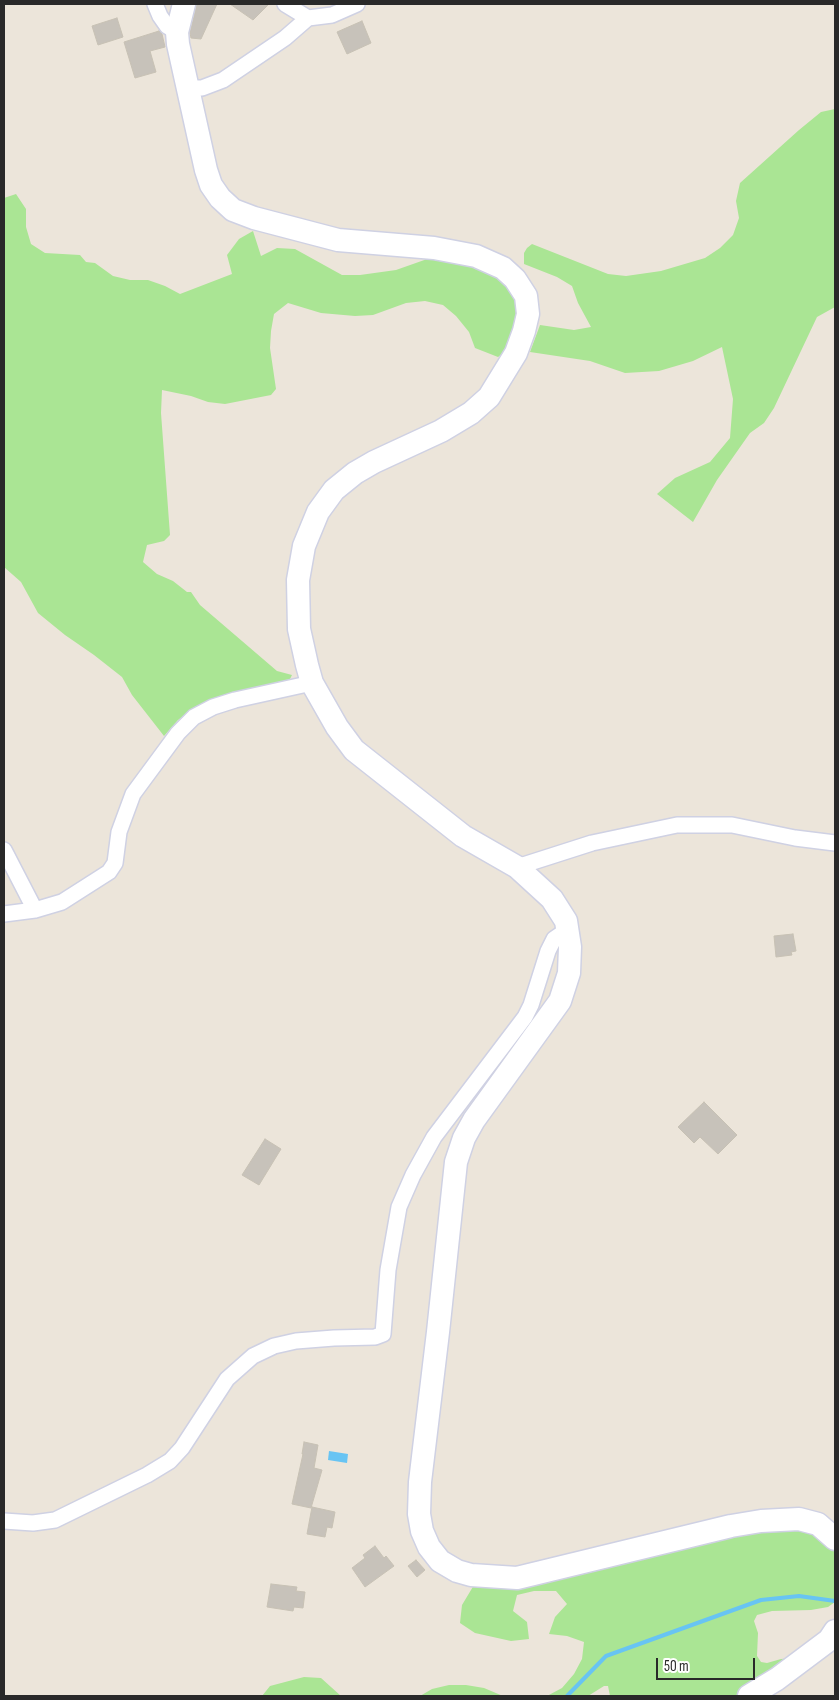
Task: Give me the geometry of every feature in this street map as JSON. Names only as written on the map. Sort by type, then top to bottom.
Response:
[{"type":"street","points":[[155,4],[167,26],[177,32]]},
{"type":"street","points":[[184,4],[177,32],[178,44],[206,170],[211,185],[220,198],[233,210],[254,218],[338,240],[434,248],[476,256],[503,268],[515,279],[526,296],[528,314],[516,353],[489,397],[471,413],[440,431],[374,462],[334,490],[318,512],[304,546],[298,580],[299,629],[312,683],[337,727],[354,750],[463,836],[517,867],[552,899],[566,921],[570,947],[569,973],[560,1001],[474,1120],[464,1138],[456,1162],[420,1482],[418,1514],[428,1547],[440,1561],[456,1571],[471,1575],[517,1578],[731,1526],[761,1521],[799,1519],[818,1524],[835,1539]]},
{"type":"street","points":[[285,4],[308,18]]},
{"type":"street","points":[[188,88],[202,88],[223,80],[285,38],[308,18],[332,14],[357,4]]},
{"type":"street","points":[[4,914],[35,910],[62,902],[109,872],[115,863],[118,832],[133,794],[178,733],[194,717],[213,707],[235,700],[312,683]]},
{"type":"street","points":[[517,867],[592,843],[678,825],[732,825],[795,838],[835,843]]},
{"type":"street","points":[[4,850],[35,910]]},
{"type":"street","points":[[4,1521],[33,1523],[55,1520],[170,1462],[182,1448],[227,1379],[253,1356],[274,1346],[296,1341],[334,1338],[375,1338],[383,1334],[388,1270],[399,1207],[413,1175],[434,1137],[525,1017],[531,1005],[548,951],[554,939],[567,930]]},
{"type":"street","points":[[749,1696],[776,1679],[829,1640],[835,1631]]},
{"type":"green space","points":[[835,109],[835,307],[817,317],[774,408],[764,423],[750,433],[717,480],[693,522],[657,494],[675,478],[710,462],[730,438],[733,399],[722,347],[693,361],[659,371],[625,373],[590,361],[530,352],[540,325],[574,330],[591,327],[578,303],[572,286],[557,277],[524,264],[524,253],[532,244],[608,274],[626,276],[661,271],[705,258],[720,248],[733,235],[739,218],[736,201],[740,183],[821,112]]},
{"type":"green space","points":[[16,194],[26,209],[26,227],[31,244],[45,253],[80,255],[86,262],[95,263],[113,276],[130,280],[148,280],[180,294],[232,274],[227,255],[239,239],[253,231],[261,256],[277,248],[295,249],[342,275],[360,275],[396,270],[430,258],[481,267],[506,284],[517,298],[520,310],[507,350],[498,357],[475,348],[469,332],[456,316],[443,305],[425,301],[406,303],[373,315],[355,316],[321,313],[288,303],[274,314],[270,348],[276,389],[271,395],[225,404],[208,402],[191,396],[162,390],[161,413],[170,535],[164,541],[147,545],[143,562],[157,574],[173,581],[187,592],[191,592],[200,605],[277,671],[292,675],[289,681],[221,697],[199,705],[178,720],[164,736],[132,695],[122,677],[38,613],[21,582],[4,567],[4,198]]},
{"type":"green space","points":[[775,1525],[824,1535],[835,1552],[835,1602],[828,1607],[811,1610],[772,1611],[757,1615],[754,1621],[758,1633],[757,1656],[761,1662],[767,1663],[792,1658],[737,1696],[610,1696],[608,1686],[604,1686],[588,1696],[547,1696],[562,1688],[574,1674],[582,1659],[584,1642],[567,1636],[549,1634],[555,1617],[567,1604],[556,1591],[534,1591],[517,1595],[513,1611],[527,1622],[529,1639],[511,1641],[475,1633],[460,1623],[462,1605],[474,1585]]},
{"type":"green space","points":[[304,1677],[321,1678],[341,1696],[262,1696],[270,1686]]},
{"type":"green space","points":[[449,1685],[484,1688],[503,1696],[420,1696],[432,1689]]},
{"type":"water","points":[[329,1451],[348,1454],[347,1463],[328,1460]]},
{"type":"building","points":[[197,4],[217,4],[201,39],[191,38],[190,33]]},
{"type":"building","points":[[230,4],[269,4],[253,20]]},
{"type":"building","points":[[117,18],[123,37],[98,45],[92,26]]},
{"type":"building","points":[[362,21],[371,43],[347,54],[337,32]]},
{"type":"building","points":[[159,31],[162,34],[165,47],[150,51],[156,72],[135,78],[124,42]]},
{"type":"building","points":[[793,934],[796,951],[791,952],[792,955],[776,957],[774,936]]},
{"type":"building","points":[[704,1102],[737,1135],[718,1154],[700,1137],[694,1143],[678,1127]]},
{"type":"building","points":[[265,1139],[281,1149],[259,1185],[242,1175]]},
{"type":"building","points":[[304,1442],[318,1445],[314,1468],[322,1470],[311,1508],[292,1504]]},
{"type":"building","points":[[312,1507],[335,1512],[332,1528],[327,1527],[325,1537],[307,1534]]},
{"type":"building","points":[[375,1546],[384,1558],[386,1556],[394,1566],[365,1587],[352,1568],[365,1558],[363,1555]]},
{"type":"building","points":[[416,1560],[425,1570],[417,1577],[408,1566]]},
{"type":"building","points":[[271,1584],[297,1587],[296,1591],[305,1592],[303,1608],[294,1607],[293,1611],[267,1607]]},
{"type":"waterway","points":[[567,1696],[606,1656],[761,1600],[799,1596],[835,1601]]}]
